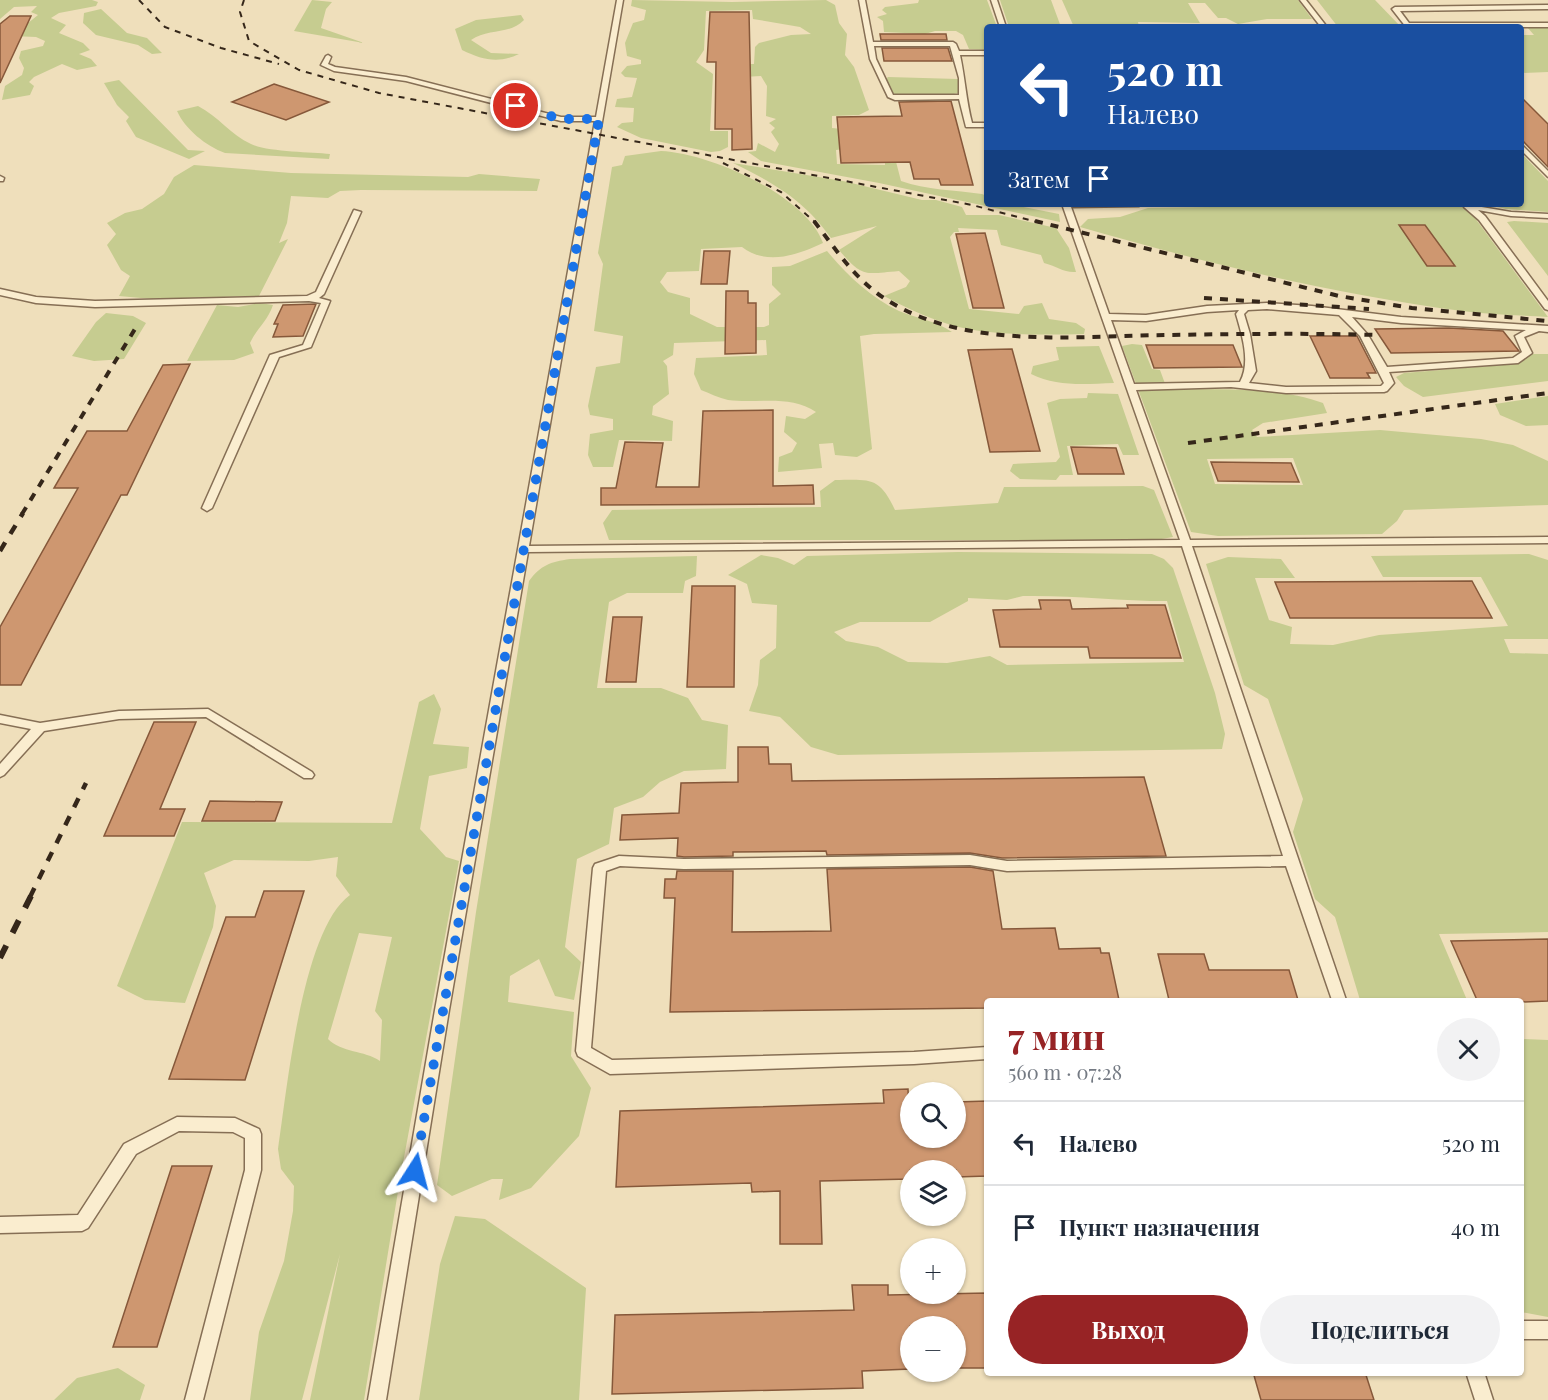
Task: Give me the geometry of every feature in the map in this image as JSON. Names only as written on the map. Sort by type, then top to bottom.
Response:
[{"type":"lane","points":[[377,1400],[442,1010],[620,0]]},
{"type":"lane","points":[[862,0],[873,59],[890,96],[895,98],[962,97]]},
{"type":"lane","points":[[994,0],[1002,24]]},
{"type":"lane","points":[[1303,0],[1322,24]]},
{"type":"lane","points":[[1406,24],[1395,9],[1548,7]]},
{"type":"lane","points":[[1524,25],[1548,25]]},
{"type":"lane","points":[[870,44],[953,44],[962,78],[962,97],[969,124],[984,125]]},
{"type":"lane","points":[[956,53],[984,53]]},
{"type":"lane","points":[[328,57],[324,65],[334,69],[406,79],[561,119],[599,119]]},
{"type":"lane","points":[[1524,149],[1548,176]]},
{"type":"lane","points":[[1067,207],[1186,543],[1291,861],[1339,998]]},
{"type":"lane","points":[[1468,207],[1482,218],[1548,307]]},
{"type":"lane","points":[[1471,207],[1478,210],[1548,216]]},
{"type":"lane","points":[[308,298],[320,294],[357,212]]},
{"type":"lane","points":[[0,292],[36,300],[95,304],[308,298],[326,301],[307,347],[275,355],[207,508]]},
{"type":"lane","points":[[1105,317],[1146,318],[1207,309],[1267,306],[1401,320],[1544,328]]},
{"type":"lane","points":[[1243,385],[1251,372],[1246,334],[1240,314],[1245,307]]},
{"type":"lane","points":[[1130,387],[1243,385],[1286,390],[1384,389],[1389,383],[1384,370],[1354,320],[1339,312]]},
{"type":"lane","points":[[1384,370],[1515,361],[1527,353],[1519,336],[1544,328]]},
{"type":"lane","points":[[525,549],[1186,543],[1547,543]]},
{"type":"lane","points":[[0,719],[40,727],[119,715],[208,713],[308,775]]},
{"type":"lane","points":[[0,772],[40,727]]},
{"type":"lane","points":[[984,1053],[902,1058],[610,1066],[583,1051],[600,868],[619,861],[696,864],[970,860],[1007,867],[1291,861]]},
{"type":"lane","points":[[0,1225],[82,1223],[130,1149],[177,1124],[235,1125],[253,1134],[253,1170],[194,1400]]},
{"type":"lane","points":[[1524,1330],[1548,1330]]},
{"type":"lane","points":[[1476,1376],[1484,1400]]},
{"type":"green space","points":[[0,0],[92,0],[98,2],[96,6],[59,13],[51,18],[66,25],[59,33],[83,43],[90,50],[79,54],[91,59],[97,66],[77,70],[62,64],[34,77],[29,82],[34,86],[30,95],[2,100],[5,86],[22,75],[24,68],[19,58],[21,51],[43,46],[45,41],[36,37],[12,36],[38,15],[31,12],[37,6],[14,7],[0,19]]},
{"type":"green space","points":[[312,0],[332,2],[326,9],[321,28],[364,43],[294,31]]},
{"type":"green space","points":[[632,0],[732,2],[826,0],[835,5],[839,23],[847,34],[845,55],[854,67],[869,110],[859,115],[832,116],[832,128],[842,129],[844,149],[836,150],[837,164],[885,165],[885,154],[894,154],[901,181],[930,188],[982,194],[984,195],[984,206],[761,161],[748,152],[756,151],[758,143],[775,152],[779,144],[771,132],[775,128],[769,123],[776,119],[766,116],[767,86],[761,76],[743,77],[722,64],[754,64],[755,47],[759,43],[791,35],[811,34],[800,27],[753,19],[752,10],[706,11],[704,50],[696,62],[713,74],[710,131],[728,131],[728,147],[711,152],[641,138],[617,127],[622,123],[633,122],[634,108],[615,107],[617,99],[632,97],[637,78],[625,77],[621,73],[627,66],[641,64],[641,60],[627,56],[625,43],[633,23],[644,20],[646,10],[631,6]]},
{"type":"green space","points":[[919,0],[987,0],[996,24],[984,24],[984,50],[969,49],[963,35],[956,31],[935,31],[925,34],[884,32],[883,21],[877,17],[887,14],[882,10],[885,7],[918,3]]},
{"type":"green space","points":[[1000,0],[1051,0],[1060,24],[1008,24]]},
{"type":"green space","points":[[1062,0],[1298,0],[1312,19],[1267,19],[1238,24],[1226,18],[1218,18],[1205,3],[1188,3],[1200,23],[1073,24]]},
{"type":"green space","points":[[1317,0],[1375,0],[1398,24],[1336,24]]},
{"type":"green space","points":[[101,9],[127,33],[147,38],[162,53],[152,54],[138,45],[96,35],[83,23],[84,13]]},
{"type":"green space","points":[[521,15],[524,20],[512,28],[484,34],[471,40],[491,53],[519,54],[504,59],[490,60],[462,50],[455,29],[476,20]]},
{"type":"green space","points":[[1527,27],[1548,27],[1548,72],[1524,73],[1524,35],[1534,35]]},
{"type":"green space","points":[[888,77],[958,79],[960,92],[929,97],[896,95],[889,88],[886,79]]},
{"type":"green space","points":[[119,80],[188,150],[205,151],[189,159],[136,137],[126,121],[129,117],[117,105],[104,83]]},
{"type":"green space","points":[[198,106],[237,136],[258,147],[330,154],[329,159],[225,153],[197,136],[185,124],[177,111]]},
{"type":"green space","points":[[661,151],[704,159],[729,168],[777,193],[813,225],[823,243],[782,257],[762,256],[742,247],[701,249],[699,271],[667,272],[660,282],[668,292],[690,298],[690,314],[717,327],[764,327],[769,325],[769,304],[781,294],[772,285],[772,267],[790,266],[827,251],[851,277],[878,299],[899,311],[933,322],[952,332],[860,336],[872,449],[857,457],[835,455],[833,443],[819,444],[822,468],[778,472],[779,457],[792,452],[797,443],[784,432],[786,416],[805,419],[816,412],[806,406],[784,401],[728,400],[701,390],[694,374],[696,358],[767,355],[766,340],[674,343],[673,355],[663,361],[667,366],[669,394],[653,406],[652,415],[673,421],[672,441],[619,440],[613,467],[593,467],[588,455],[590,434],[613,430],[613,419],[590,415],[588,406],[596,367],[620,363],[623,336],[594,331],[603,264],[598,253],[612,167],[622,165],[625,156]]},
{"type":"green space","points":[[1524,156],[1548,181],[1548,212],[1498,207],[1524,207]]},
{"type":"green space","points":[[733,163],[843,181],[922,200],[936,200],[962,207],[966,215],[999,215],[1056,228],[1069,248],[1076,272],[1044,263],[1041,255],[1001,245],[997,230],[958,228],[959,232],[954,232],[950,237],[969,309],[1019,314],[1024,306],[1042,303],[1049,319],[1076,323],[1085,329],[1084,334],[1015,334],[979,331],[940,321],[899,304],[884,296],[906,287],[910,281],[899,271],[871,273],[859,270],[839,250],[877,226],[831,238],[799,203],[762,178]]},
{"type":"green space","points":[[194,165],[291,173],[468,177],[479,174],[540,179],[537,191],[361,190],[340,191],[328,198],[291,196],[287,223],[279,243],[288,239],[259,296],[152,299],[119,296],[130,276],[121,270],[107,245],[116,234],[107,223],[125,213],[142,209],[164,194],[174,177]]},
{"type":"green space","points":[[990,207],[1023,207],[1059,214],[1060,222]]},
{"type":"green space","points":[[1462,207],[1475,218],[1548,317],[1473,312],[1365,296],[1222,265],[1080,227],[1088,219],[1120,217],[1148,208]]},
{"type":"green space","points":[[1507,222],[1548,223],[1548,276]]},
{"type":"green space","points":[[260,303],[273,305],[250,343],[254,353],[234,360],[187,361],[217,305],[238,307]]},
{"type":"green space","points":[[106,313],[133,316],[146,323],[124,359],[94,361],[72,356],[96,322]]},
{"type":"green space","points":[[1142,345],[1152,369],[1160,370],[1167,389],[1266,391],[1323,403],[1327,413],[1263,423],[1252,430],[1257,437],[1380,430],[1481,439],[1513,445],[1548,461],[1548,505],[1404,510],[1397,521],[1382,534],[1218,536],[1191,532],[1122,346]],"holes":[[[1293,458],[1303,485],[1215,484],[1207,459]]]},
{"type":"green space","points":[[1099,346],[1114,383],[1061,383],[1031,374],[1033,366],[1059,360],[1056,347]]},
{"type":"green space","points":[[1533,354],[1548,354],[1548,381],[1423,397],[1404,386],[1396,377],[1404,373],[1515,364]]},
{"type":"green space","points":[[1088,393],[1118,394],[1139,455],[1123,455],[1118,444],[1067,446],[1073,475],[1060,475],[1056,480],[1020,479],[1010,471],[1013,464],[1056,462],[1060,457],[1047,403],[1060,399],[1087,398]]},
{"type":"green space","points":[[1548,396],[1548,425],[1526,426],[1500,415],[1495,404]]},
{"type":"green space","points":[[835,480],[872,482],[884,491],[895,510],[998,503],[1004,487],[1143,486],[1154,490],[1173,537],[1156,540],[609,540],[603,523],[612,510],[821,507],[820,491]]},
{"type":"green space","points":[[958,552],[1152,554],[1164,559],[1173,568],[1215,693],[1225,734],[1222,749],[838,755],[811,747],[780,717],[749,711],[758,685],[760,660],[776,648],[777,605],[752,603],[747,584],[728,575],[761,555],[778,558],[794,565],[807,556]],"holes":[[[1023,596],[1167,601],[1184,662],[1007,665],[990,656],[947,663],[908,662],[878,647],[846,641],[834,632],[860,622],[930,622],[968,601],[968,598],[1007,600]]]},
{"type":"green space","points":[[1529,554],[1548,560],[1548,639],[1504,639],[1510,653],[1548,654],[1548,932],[1439,934],[1466,998],[1359,998],[1335,917],[1315,899],[1293,832],[1303,799],[1268,699],[1244,685],[1206,564],[1228,557],[1281,559],[1295,578],[1255,578],[1269,620],[1292,627],[1290,644],[1333,645],[1379,635],[1508,626],[1481,577],[1383,577],[1371,556]]},
{"type":"green space","points":[[697,556],[696,576],[685,581],[683,593],[627,593],[609,602],[597,688],[661,688],[688,698],[702,720],[728,725],[726,769],[684,771],[660,782],[643,797],[614,808],[609,844],[577,859],[565,947],[581,962],[574,1000],[555,996],[539,959],[510,976],[508,1002],[574,1012],[571,1056],[591,1088],[579,1136],[531,1188],[499,1200],[503,1179],[492,1179],[452,1196],[437,1185],[476,912],[529,581],[546,565],[570,559]]},
{"type":"green space","points":[[434,694],[441,709],[433,744],[469,747],[467,768],[429,776],[420,829],[446,857],[459,861],[400,1179],[364,1400],[310,1400],[340,1254],[302,1400],[250,1400],[259,1332],[284,1261],[293,1211],[294,1186],[281,1169],[278,1149],[299,1013],[308,975],[320,941],[333,913],[350,895],[336,876],[338,857],[309,861],[234,860],[204,873],[216,906],[213,927],[185,1003],[145,1000],[117,986],[182,822],[392,823],[419,702]],"holes":[[[359,933],[392,937],[375,1011],[382,1020],[380,1061],[340,1047],[328,1039]]]},
{"type":"green space","points":[[1524,1039],[1548,1040],[1548,1317],[1524,1313]]},
{"type":"green space","points":[[455,1216],[485,1219],[586,1288],[579,1400],[419,1400],[440,1264]]},
{"type":"green space","points":[[118,1368],[145,1385],[140,1400],[54,1400],[77,1378]]},
{"type":"building","points":[[710,12],[749,12],[752,149],[732,150],[732,129],[715,129],[716,62],[707,62]]},
{"type":"building","points":[[10,16],[31,16],[0,83],[0,24]]},
{"type":"building","points":[[880,34],[946,34],[947,40],[881,40]]},
{"type":"building","points":[[882,48],[948,48],[952,61],[884,61]]},
{"type":"building","points":[[274,84],[329,102],[286,120],[232,102]]},
{"type":"building","points":[[1524,100],[1548,124],[1548,167],[1524,142]]},
{"type":"building","points":[[951,101],[973,185],[941,185],[939,179],[914,179],[910,162],[841,163],[837,117],[902,116],[899,102]]},
{"type":"building","points":[[1399,225],[1425,225],[1455,266],[1427,266]]},
{"type":"building","points":[[985,233],[1004,308],[973,308],[956,234]]},
{"type":"building","points":[[704,251],[730,251],[727,284],[701,284]]},
{"type":"building","points":[[726,291],[748,291],[748,303],[756,303],[756,353],[725,354]]},
{"type":"building","points":[[316,304],[303,336],[273,337],[278,324],[274,324],[283,305]]},
{"type":"building","points":[[1449,328],[1503,331],[1519,351],[1391,353],[1375,329]]},
{"type":"building","points":[[1310,336],[1357,336],[1376,373],[1367,373],[1370,378],[1330,378]]},
{"type":"building","points":[[1146,345],[1233,345],[1242,367],[1154,368]]},
{"type":"building","points":[[1012,349],[1040,451],[990,452],[968,350]]},
{"type":"building","points":[[190,364],[127,495],[121,495],[21,685],[0,685],[0,627],[78,488],[54,488],[87,431],[127,431],[163,365]]},
{"type":"building","points":[[773,410],[773,486],[813,485],[814,504],[601,505],[601,488],[616,488],[625,442],[663,443],[656,487],[699,487],[703,411]]},
{"type":"building","points":[[1071,447],[1116,448],[1124,474],[1078,474]]},
{"type":"building","points":[[1211,462],[1291,463],[1299,482],[1218,481]]},
{"type":"building","points":[[1472,581],[1492,618],[1290,618],[1275,582]]},
{"type":"building","points":[[692,586],[735,586],[734,687],[687,687]]},
{"type":"building","points":[[1039,600],[1070,600],[1072,609],[1165,605],[1181,658],[1090,658],[1088,647],[1000,647],[993,610],[1041,609]]},
{"type":"building","points":[[613,617],[642,617],[636,682],[606,682]]},
{"type":"building","points":[[154,722],[196,722],[160,809],[185,809],[174,836],[104,836]]},
{"type":"building","points":[[738,747],[768,747],[769,764],[791,764],[792,781],[1144,777],[1166,856],[1002,858],[970,853],[827,855],[826,851],[733,852],[733,856],[684,857],[677,856],[678,838],[620,840],[622,815],[679,813],[681,783],[738,782]]},
{"type":"building","points":[[210,801],[282,802],[275,821],[202,821]]},
{"type":"building","points":[[970,867],[993,871],[1002,929],[1055,928],[1059,949],[1100,948],[1101,953],[1109,953],[1119,998],[984,998],[984,1008],[670,1012],[675,898],[664,898],[665,879],[676,879],[677,871],[733,871],[732,932],[831,931],[827,869]]},
{"type":"building","points":[[264,891],[304,891],[245,1080],[169,1079],[226,917],[255,917]]},
{"type":"building","points":[[1548,939],[1548,1001],[1524,1002],[1524,998],[1476,998],[1451,941]]},
{"type":"building","points":[[1158,954],[1204,954],[1209,970],[1289,970],[1297,998],[1169,998]]},
{"type":"building","points":[[900,1089],[900,1148],[966,1148],[966,1102],[984,1101],[984,1176],[966,1177],[966,1160],[900,1160],[900,1179],[820,1181],[822,1244],[780,1244],[780,1191],[752,1192],[751,1183],[616,1187],[620,1111],[884,1103],[883,1090]]},
{"type":"building","points":[[172,1166],[212,1166],[157,1347],[113,1347]]},
{"type":"building","points":[[852,1285],[888,1285],[888,1295],[900,1295],[900,1304],[966,1304],[966,1293],[984,1293],[984,1368],[966,1368],[966,1316],[900,1316],[900,1369],[862,1371],[863,1388],[612,1394],[615,1315],[854,1310]]},
{"type":"building","points":[[1254,1376],[1366,1376],[1374,1400],[1261,1400]]},
{"type":"railway","points":[[139,0],[165,27],[221,48],[279,64]]},
{"type":"railway","points":[[244,0],[240,12],[249,41],[299,70],[379,93],[972,205],[1041,223]]},
{"type":"railway","points":[[723,163],[781,192],[815,222]]},
{"type":"railway","points":[[1035,221],[1339,296],[1412,308],[1548,321]]},
{"type":"railway","points":[[815,222],[849,266],[868,286],[892,303],[922,318],[955,328],[1025,337],[1379,335]]},
{"type":"railway","points":[[1204,298],[1369,309]]},
{"type":"railway","points":[[22,514],[135,329]]},
{"type":"railway","points":[[1188,443],[1548,393]]},
{"type":"railway","points":[[0,551],[23,513]]},
{"type":"railway","points":[[30,897],[86,783]]},
{"type":"railway","points":[[0,958],[31,896]]},
{"type":"route","points":[[415,1171],[599,119],[561,119],[516,106]]}]
